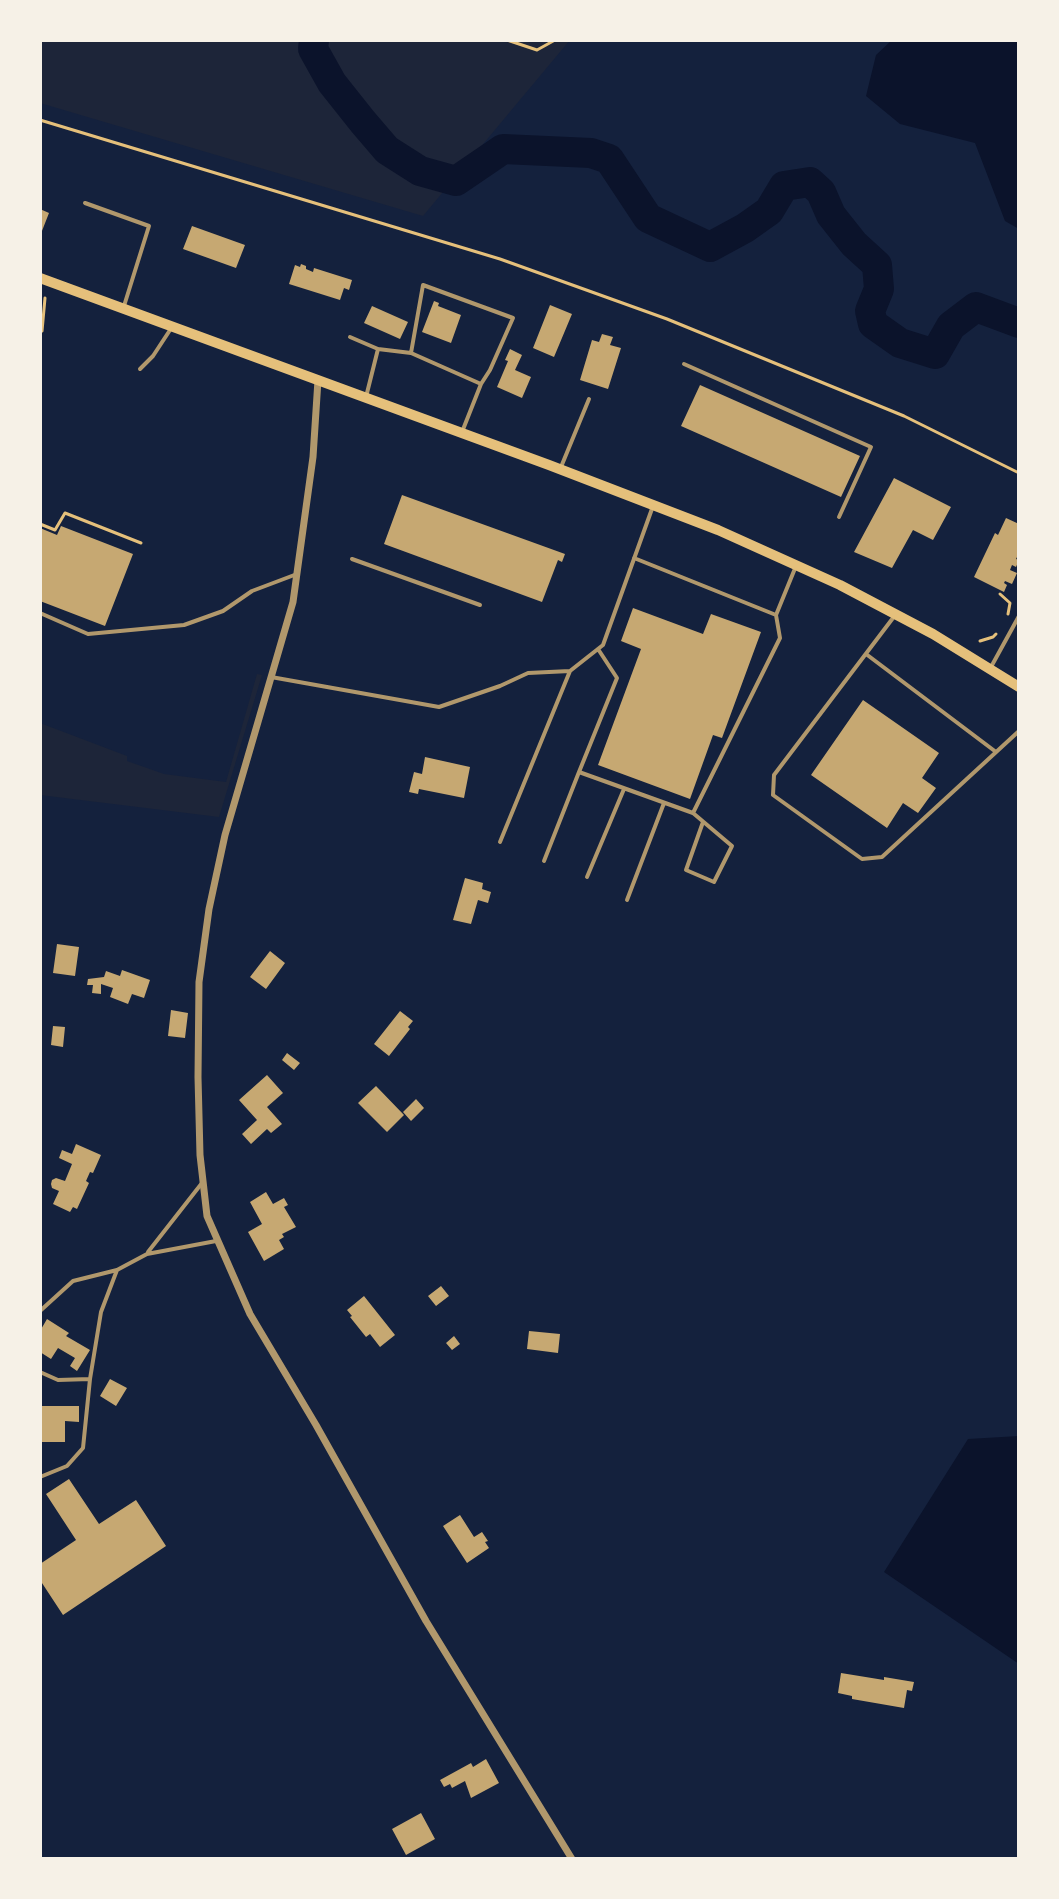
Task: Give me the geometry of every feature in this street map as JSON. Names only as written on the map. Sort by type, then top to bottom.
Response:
[{"type":"main road","points":[[40,278],[718,530],[896,614],[1019,687]]},
{"type":"street","points":[[318,380],[313,457],[293,602],[225,835],[209,909],[199,982],[200,1155],[207,1216],[250,1314],[426,1621],[572,1859]]},
{"type":"lane","points":[[85,203],[149,226],[123,308]]},
{"type":"lane","points":[[411,353],[423,285],[513,318],[481,384],[462,433]]},
{"type":"lane","points":[[140,369],[153,356],[172,327]]},
{"type":"lane","points":[[350,337],[378,349],[411,353],[481,384]]},
{"type":"lane","points":[[366,398],[378,349]]},
{"type":"lane","points":[[684,364],[871,447],[839,517]]},
{"type":"lane","points":[[560,469],[589,399]]},
{"type":"lane","points":[[500,842],[570,671],[603,645],[653,506]]},
{"type":"lane","points":[[634,558],[776,615]]},
{"type":"lane","points":[[352,559],[480,605]]},
{"type":"lane","points":[[693,813],[780,638],[776,615],[796,565]]},
{"type":"lane","points":[[40,613],[88,634],[184,625],[223,611],[252,591],[298,573]]},
{"type":"lane","points":[[896,614],[774,775],[773,795],[862,859],[882,857],[1019,731]]},
{"type":"lane","points":[[990,670],[1019,617]]},
{"type":"lane","points":[[544,861],[617,678],[598,649]]},
{"type":"lane","points":[[866,654],[996,752]]},
{"type":"lane","points":[[271,677],[439,707],[528,673],[570,671]]},
{"type":"lane","points":[[579,772],[693,813],[732,846],[714,882],[686,870],[703,822]]},
{"type":"lane","points":[[587,877],[624,789]]},
{"type":"lane","points":[[627,900],[664,803]]},
{"type":"lane","points":[[147,1254],[203,1182]]},
{"type":"lane","points":[[40,1311],[73,1281],[117,1270],[147,1254],[218,1241]]},
{"type":"lane","points":[[40,1477],[67,1466],[83,1448],[101,1312],[117,1270]]},
{"type":"lane","points":[[40,1372],[58,1380],[90,1379]]},
{"type":"path","points":[[507,40],[537,50],[555,40]]},
{"type":"path","points":[[40,120],[500,259],[653,314],[904,416],[1019,473]]},
{"type":"path","points":[[42,331],[45,298]]},
{"type":"path","points":[[40,524],[55,530],[65,513],[141,543]]},
{"type":"path","points":[[1000,594],[1010,603],[1007,617]]},
{"type":"path","points":[[980,641],[993,637],[999,630]]},
{"type":"shaded area","points":[[40,40],[570,40],[423,216],[40,103]]},
{"type":"shaded area","points":[[892,40],[1019,40],[1019,229],[1005,221],[975,143],[900,124],[866,96],[876,55]]},
{"type":"shaded area","points":[[257,674],[262,675],[219,817],[40,795],[40,723],[127,756],[127,761],[164,774],[226,782]]},
{"type":"shaded area","points":[[1019,1436],[1019,1664],[884,1572],[968,1439]]},
{"type":"building","points":[[40,209],[49,213],[40,236]]},
{"type":"building","points":[[192,226],[245,245],[236,268],[183,249]]},
{"type":"building","points":[[301,264],[313,272],[314,268],[352,280],[349,290],[344,288],[340,300],[289,284],[295,265],[300,267]]},
{"type":"building","points":[[434,301],[439,303],[438,306],[461,315],[451,343],[422,332]]},
{"type":"building","points":[[550,305],[572,314],[554,357],[533,348]]},
{"type":"building","points":[[372,306],[408,322],[400,339],[364,323]]},
{"type":"building","points":[[602,334],[613,337],[610,345],[621,348],[608,389],[580,380],[592,340],[599,342]]},
{"type":"building","points":[[510,349],[522,355],[515,370],[531,377],[522,398],[497,387]]},
{"type":"building","points":[[700,385],[860,456],[841,497],[681,426]]},
{"type":"building","points":[[894,478],[951,507],[933,540],[913,530],[892,568],[854,552]]},
{"type":"building","points":[[402,495],[565,554],[562,562],[558,560],[542,602],[384,544]]},
{"type":"building","points":[[1006,518],[1019,524],[1019,553],[1016,559],[1019,560],[1016,567],[1012,565],[1010,570],[1017,573],[1012,584],[1005,581],[1004,592],[974,577],[995,533],[998,535]]},
{"type":"building","points":[[61,526],[133,554],[105,626],[40,601],[40,528],[57,535]]},
{"type":"building","points":[[633,608],[703,634],[711,614],[761,632],[722,738],[713,735],[690,799],[598,765],[641,649],[621,641]]},
{"type":"building","points":[[863,700],[939,753],[922,778],[936,788],[918,813],[903,803],[887,828],[811,775]]},
{"type":"building","points":[[425,757],[470,767],[464,798],[419,789],[418,794],[409,792],[414,772],[422,774]]},
{"type":"building","points":[[465,878],[483,883],[482,889],[491,892],[488,903],[478,900],[471,924],[453,920]]},
{"type":"building","points":[[57,944],[79,947],[75,976],[53,973]]},
{"type":"building","points":[[270,951],[285,963],[266,989],[250,977]]},
{"type":"building","points":[[122,970],[150,980],[144,998],[132,994],[128,1004],[110,997],[113,988],[101,984],[101,994],[92,993],[93,985],[87,985],[88,979],[104,977],[106,971],[120,976]]},
{"type":"building","points":[[171,1010],[188,1013],[185,1038],[168,1036]]},
{"type":"building","points":[[400,1011],[413,1021],[389,1056],[374,1044]]},
{"type":"building","points":[[53,1026],[65,1027],[63,1047],[51,1045]]},
{"type":"building","points":[[287,1053],[300,1063],[294,1070],[282,1060]]},
{"type":"building","points":[[267,1075],[283,1093],[267,1107],[282,1124],[271,1133],[267,1129],[251,1144],[242,1134],[257,1120],[239,1100]]},
{"type":"building","points":[[376,1086],[404,1115],[387,1132],[358,1103]]},
{"type":"building","points":[[416,1099],[424,1108],[411,1121],[403,1112]]},
{"type":"building","points":[[76,1144],[101,1155],[86,1181],[89,1183],[77,1209],[73,1207],[70,1212],[53,1204],[59,1191],[51,1184],[56,1178],[65,1181],[72,1164],[59,1158],[62,1150],[72,1154]]},
{"type":"building","points":[[266,1192],[273,1204],[284,1198],[288,1205],[284,1207],[296,1227],[282,1234],[284,1237],[279,1240],[284,1249],[264,1261],[248,1232],[262,1224],[250,1202]]},
{"type":"building","points":[[441,1286],[449,1296],[436,1306],[428,1296]]},
{"type":"building","points":[[364,1296],[395,1335],[380,1347],[370,1334],[366,1337],[347,1310]]},
{"type":"building","points":[[47,1319],[69,1333],[66,1336],[90,1350],[77,1371],[70,1366],[75,1358],[58,1348],[51,1359],[40,1352],[40,1331]]},
{"type":"building","points":[[529,1331],[560,1334],[558,1353],[527,1349]]},
{"type":"building","points":[[454,1336],[460,1344],[452,1350],[446,1343]]},
{"type":"building","points":[[110,1379],[127,1388],[116,1406],[100,1396]]},
{"type":"building","points":[[40,1406],[79,1406],[79,1422],[65,1421],[65,1442],[40,1442]]},
{"type":"building","points":[[69,1479],[99,1524],[136,1500],[166,1546],[63,1615],[40,1580],[40,1564],[76,1540],[46,1494]]},
{"type":"building","points":[[460,1515],[474,1537],[482,1532],[488,1541],[485,1542],[489,1548],[467,1563],[443,1526]]},
{"type":"building","points":[[841,1673],[914,1682],[912,1691],[907,1690],[904,1708],[852,1699],[852,1696],[838,1693]]},
{"type":"building","points":[[486,1759],[499,1783],[471,1798],[465,1781],[452,1788],[450,1784],[444,1787],[440,1780],[471,1763],[473,1767]]},
{"type":"building","points":[[421,1813],[435,1839],[406,1855],[392,1829]]},
{"type":"waterway","points":[[314,40],[313,49],[332,83],[363,122],[387,150],[420,171],[456,181],[503,149],[591,153],[609,159],[648,218],[710,247],[769,211],[784,186],[810,182],[821,192],[831,215],[854,244],[877,265],[879,289],[870,311],[873,324],[900,343],[935,354],[951,326],[976,307],[1019,323]]}]
